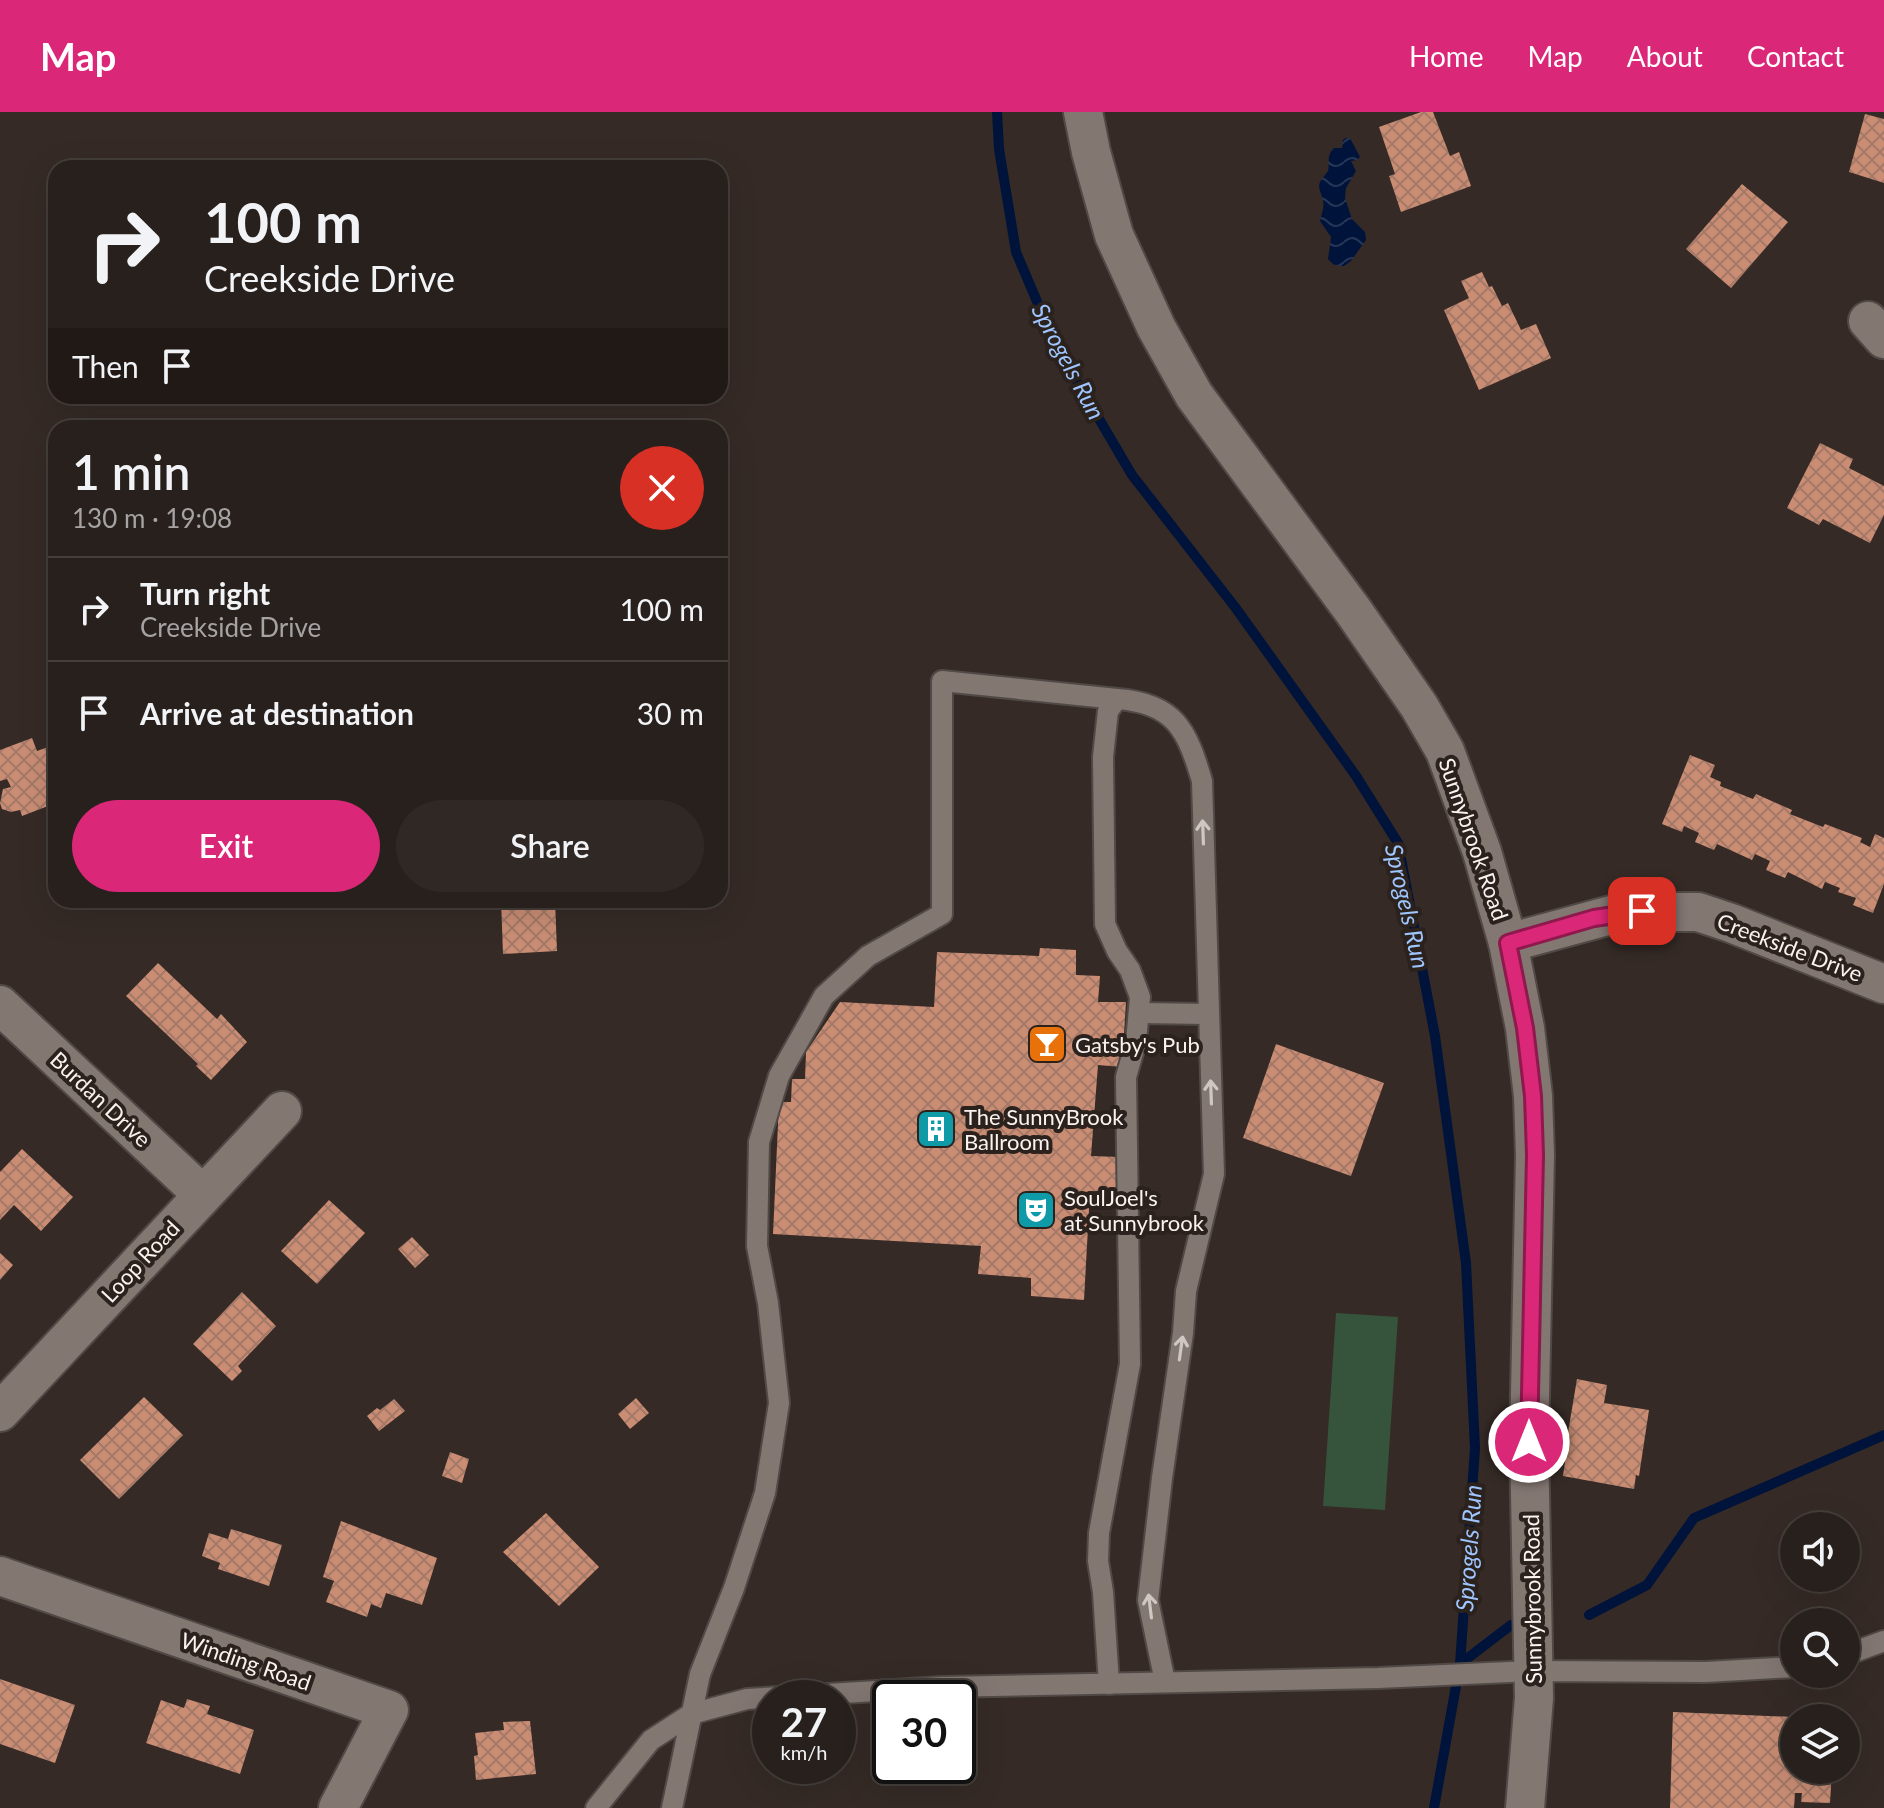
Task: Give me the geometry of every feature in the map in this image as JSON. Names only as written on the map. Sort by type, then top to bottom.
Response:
[{"type":"street","name":"Sunnybrook Road","points":[[1083,112],[1114,235],[1156,327],[1194,395],[1354,612],[1419,706],[1445,751],[1482,852],[1508,943],[1525,1028],[1533,1096],[1535,1155],[1529,1442],[1534,1671],[1525,1808]]},
{"type":"street","name":"Creekside Drive","points":[[1508,943],[1622,912],[1698,912],[1884,984]]},
{"type":"street","name":"Burdan Drive","points":[[0,1005],[202,1194]]},
{"type":"street","name":"Loop Road","points":[[0,1412],[282,1111]]},
{"type":"street","name":"Winding Road","points":[[0,1576],[389,1710],[338,1808]]},
{"type":"lane","points":[[672,1808],[700,1674],[734,1588],[765,1493],[779,1403],[768,1303],[757,1246],[759,1142],[779,1076],[824,996],[868,956],[942,914],[942,681],[1142,701],[1177,721],[1191,744],[1202,781],[1214,1174],[1186,1291],[1148,1600],[1165,1682]]},
{"type":"lane","points":[[1109,1684],[1098,1561],[1099,1533],[1130,1364],[1126,1077],[1136,1042],[1140,997],[1130,970],[1105,924],[1103,757],[1108,711],[1117,699]]},
{"type":"lane","points":[[1139,1013],[1208,1014]]},
{"type":"lane","points":[[1860,1650],[1884,1641]]},
{"type":"lane","points":[[596,1808],[651,1740],[691,1714],[747,1699],[942,1687],[1378,1678],[1534,1671],[1706,1672],[1780,1668]]},
{"type":"green space","points":[[1336,1313],[1398,1317],[1385,1510],[1323,1506]]},
{"type":"water","points":[[1346,138],[1350,138],[1360,157],[1351,161],[1356,171],[1346,188],[1345,198],[1352,219],[1365,232],[1366,240],[1344,266],[1334,265],[1328,259],[1331,237],[1320,221],[1323,203],[1319,186],[1328,171],[1329,156],[1334,148],[1342,148]]},
{"type":"building","points":[[1421,112],[1433,112],[1450,156],[1459,152],[1471,186],[1401,212],[1389,176],[1395,174],[1379,127]]},
{"type":"building","points":[[1865,114],[1884,119],[1884,183],[1849,172]]},
{"type":"building","points":[[1742,184],[1788,222],[1731,288],[1686,249]]},
{"type":"building","points":[[1482,272],[1502,306],[1508,303],[1521,330],[1536,324],[1551,358],[1479,390],[1444,310],[1469,298],[1461,281]]},
{"type":"building","points":[[1820,443],[1853,459],[1849,468],[1884,486],[1884,515],[1870,543],[1823,519],[1819,525],[1787,508]]},
{"type":"building","points":[[32,738],[37,751],[48,747],[48,806],[22,816],[20,810],[11,812],[2,809],[3,789],[11,787],[7,779],[0,781],[0,750]]},
{"type":"building","points":[[1690,755],[1715,765],[1710,777],[1721,782],[1720,786],[1753,799],[1756,794],[1792,810],[1790,814],[1862,838],[1860,842],[1870,847],[1875,834],[1884,838],[1884,884],[1873,913],[1853,905],[1856,898],[1838,892],[1840,888],[1825,882],[1822,889],[1788,872],[1785,878],[1766,870],[1770,861],[1755,854],[1752,860],[1717,844],[1714,850],[1695,842],[1699,833],[1684,826],[1682,832],[1662,824]]},
{"type":"building","points":[[501,908],[555,908],[557,951],[503,954]]},
{"type":"building","name":"The SunnyBrook Ballroom","points":[[1040,948],[1076,950],[1076,975],[1100,976],[1098,1002],[1126,1002],[1122,1067],[1098,1065],[1091,1156],[1119,1157],[1117,1193],[1090,1191],[1084,1300],[1031,1296],[1031,1278],[978,1274],[981,1246],[773,1234],[779,1102],[791,1102],[792,1079],[805,1079],[806,1052],[840,1002],[934,1007],[937,952],[1039,956]]},
{"type":"building","points":[[158,963],[217,1019],[221,1014],[247,1042],[211,1080],[126,996]]},
{"type":"building","points":[[1276,1044],[1384,1083],[1351,1176],[1243,1138]]},
{"type":"building","points":[[22,1149],[73,1197],[41,1231],[14,1205],[0,1220],[0,1172]]},
{"type":"building","points":[[329,1200],[365,1233],[317,1284],[281,1251]]},
{"type":"building","points":[[412,1237],[429,1255],[415,1268],[398,1249]]},
{"type":"building","points":[[0,1253],[13,1265],[0,1280]]},
{"type":"building","points":[[242,1292],[276,1326],[238,1366],[242,1371],[232,1381],[193,1344]]},
{"type":"building","points":[[1577,1379],[1607,1385],[1604,1403],[1649,1410],[1639,1476],[1636,1475],[1634,1489],[1563,1476]]},
{"type":"building","points":[[144,1397],[183,1435],[119,1499],[80,1460]]},
{"type":"building","points":[[636,1398],[649,1413],[630,1429],[618,1414]]},
{"type":"building","points":[[394,1399],[405,1411],[379,1431],[367,1416]]},
{"type":"building","points":[[450,1452],[469,1459],[462,1483],[442,1476]]},
{"type":"building","points":[[546,1513],[599,1567],[559,1606],[503,1552]]},
{"type":"building","points":[[341,1521],[437,1558],[422,1605],[386,1593],[381,1608],[371,1604],[367,1617],[326,1602],[334,1581],[323,1577]]},
{"type":"building","points":[[231,1529],[282,1545],[269,1586],[218,1569],[220,1563],[202,1556],[209,1533],[228,1539]]},
{"type":"building","points":[[0,1679],[75,1705],[55,1763],[0,1744]]},
{"type":"building","points":[[187,1699],[210,1706],[207,1714],[254,1730],[240,1774],[146,1743],[161,1700],[184,1708]]},
{"type":"building","points":[[1673,1712],[1780,1716],[1780,1784],[1831,1784],[1830,1803],[1801,1802],[1802,1793],[1795,1793],[1794,1808],[1670,1808]]},
{"type":"building","points":[[530,1721],[536,1774],[476,1780],[474,1756],[478,1755],[475,1733],[504,1730],[503,1722]]},
{"type":"waterway","name":"Sprogels Run","points":[[997,112],[999,149],[1016,252],[1055,344],[1132,475],[1235,607],[1356,776],[1398,843],[1435,1036],[1466,1263],[1475,1448],[1460,1664],[1434,1808]]},
{"type":"waterway","points":[[1589,1615],[1647,1585],[1694,1518],[1884,1435]]},
{"type":"waterway","points":[[1460,1664],[1511,1625]]},
{"type":"place","name":"Gatsby's Pub","points":[[1047,1044]]},
{"type":"place","name":"The SunnyBrook Ballroom","points":[[936,1129]]},
{"type":"place","name":"SoulJoel's at Sunnybrook","points":[[1036,1210]]},
{"type":"route","points":[[1529,1442],[1535,1155],[1533,1096],[1525,1028],[1508,943],[1594,918],[1642,911]]}]
